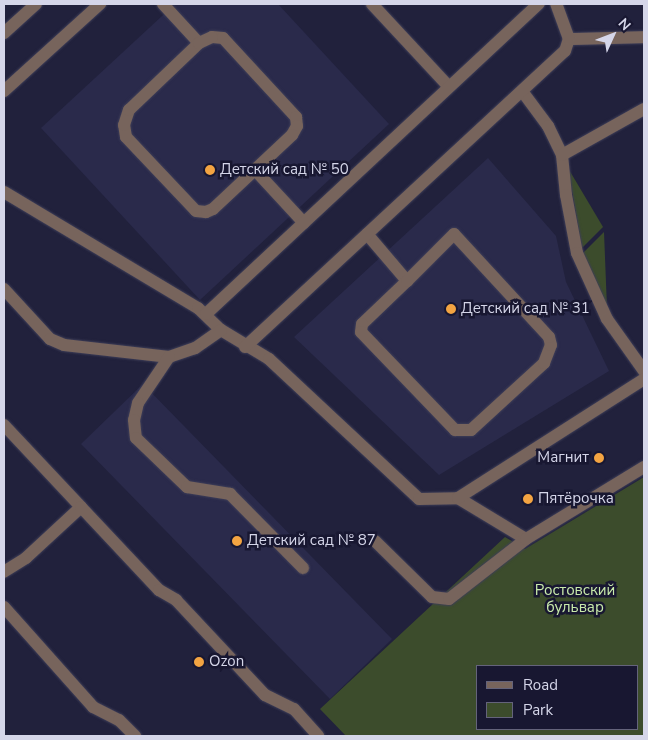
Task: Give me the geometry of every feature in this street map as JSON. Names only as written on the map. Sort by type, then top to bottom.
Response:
[{"type":"lane","points":[[4,33],[36,4]]},
{"type":"lane","points":[[4,91],[100,4]]},
{"type":"lane","points":[[162,4],[199,43]]},
{"type":"lane","points":[[372,4],[449,87]]},
{"type":"lane","points":[[206,314],[539,4]]},
{"type":"lane","points":[[245,346],[565,51],[569,39],[556,4]]},
{"type":"lane","points":[[212,37],[223,38],[296,117],[297,126],[292,135],[213,209],[196,211],[126,137],[124,125],[129,110],[199,43],[212,37]]},
{"type":"lane","points":[[569,39],[644,37]]},
{"type":"lane","points":[[522,91],[548,126],[562,156],[566,195],[577,252],[607,319],[644,371]]},
{"type":"lane","points":[[562,156],[644,109]]},
{"type":"lane","points":[[255,170],[304,223]]},
{"type":"lane","points":[[4,192],[206,314],[221,330],[268,359],[419,499],[458,498],[644,379]]},
{"type":"lane","points":[[367,234],[407,280]]},
{"type":"lane","points":[[454,234],[549,337],[551,345],[544,363],[472,430],[455,430],[361,332],[362,324],[407,280],[454,234]]},
{"type":"lane","points":[[4,290],[50,339],[64,345],[169,356],[195,348],[221,330]]},
{"type":"lane","points":[[169,356],[138,403],[134,420],[136,438],[187,487],[230,494],[303,568]]},
{"type":"lane","points":[[4,426],[159,590],[176,600],[265,695],[294,709],[318,736]]},
{"type":"lane","points":[[375,541],[432,597],[449,599],[526,539],[644,467]]},
{"type":"lane","points":[[458,498],[526,539]]},
{"type":"lane","points":[[4,572],[26,558],[81,507]]},
{"type":"lane","points":[[4,607],[93,707],[119,720],[135,736]]},
{"type":"shaded area","name":"Детский сад № 50","points":[[175,4],[278,4],[389,124],[200,300],[41,128]]},
{"type":"shaded area","name":"Детский сад № 31","points":[[488,158],[556,236],[566,282],[609,371],[439,475],[294,337]]},
{"type":"shaded area","name":"Детский сад № 87","points":[[143,384],[392,639],[330,699],[81,444]]},
{"type":"green space","points":[[568,168],[603,227],[582,248]]},
{"type":"green space","points":[[604,232],[607,308],[583,253]]},
{"type":"green space","name":"Ростовский бульвар","points":[[644,477],[644,736],[346,736],[320,709],[505,537],[525,549]]},
{"type":"place","name":"Детский сад № 50","points":[[210,170]]},
{"type":"place","name":"Детский сад № 31","points":[[451,309]]},
{"type":"place","name":"Магнит","points":[[599,458]]},
{"type":"place","name":"Пятёрочка","points":[[528,499]]},
{"type":"place","name":"Детский сад № 87","points":[[237,541]]},
{"type":"place","name":"Ozon","points":[[199,662]]}]
